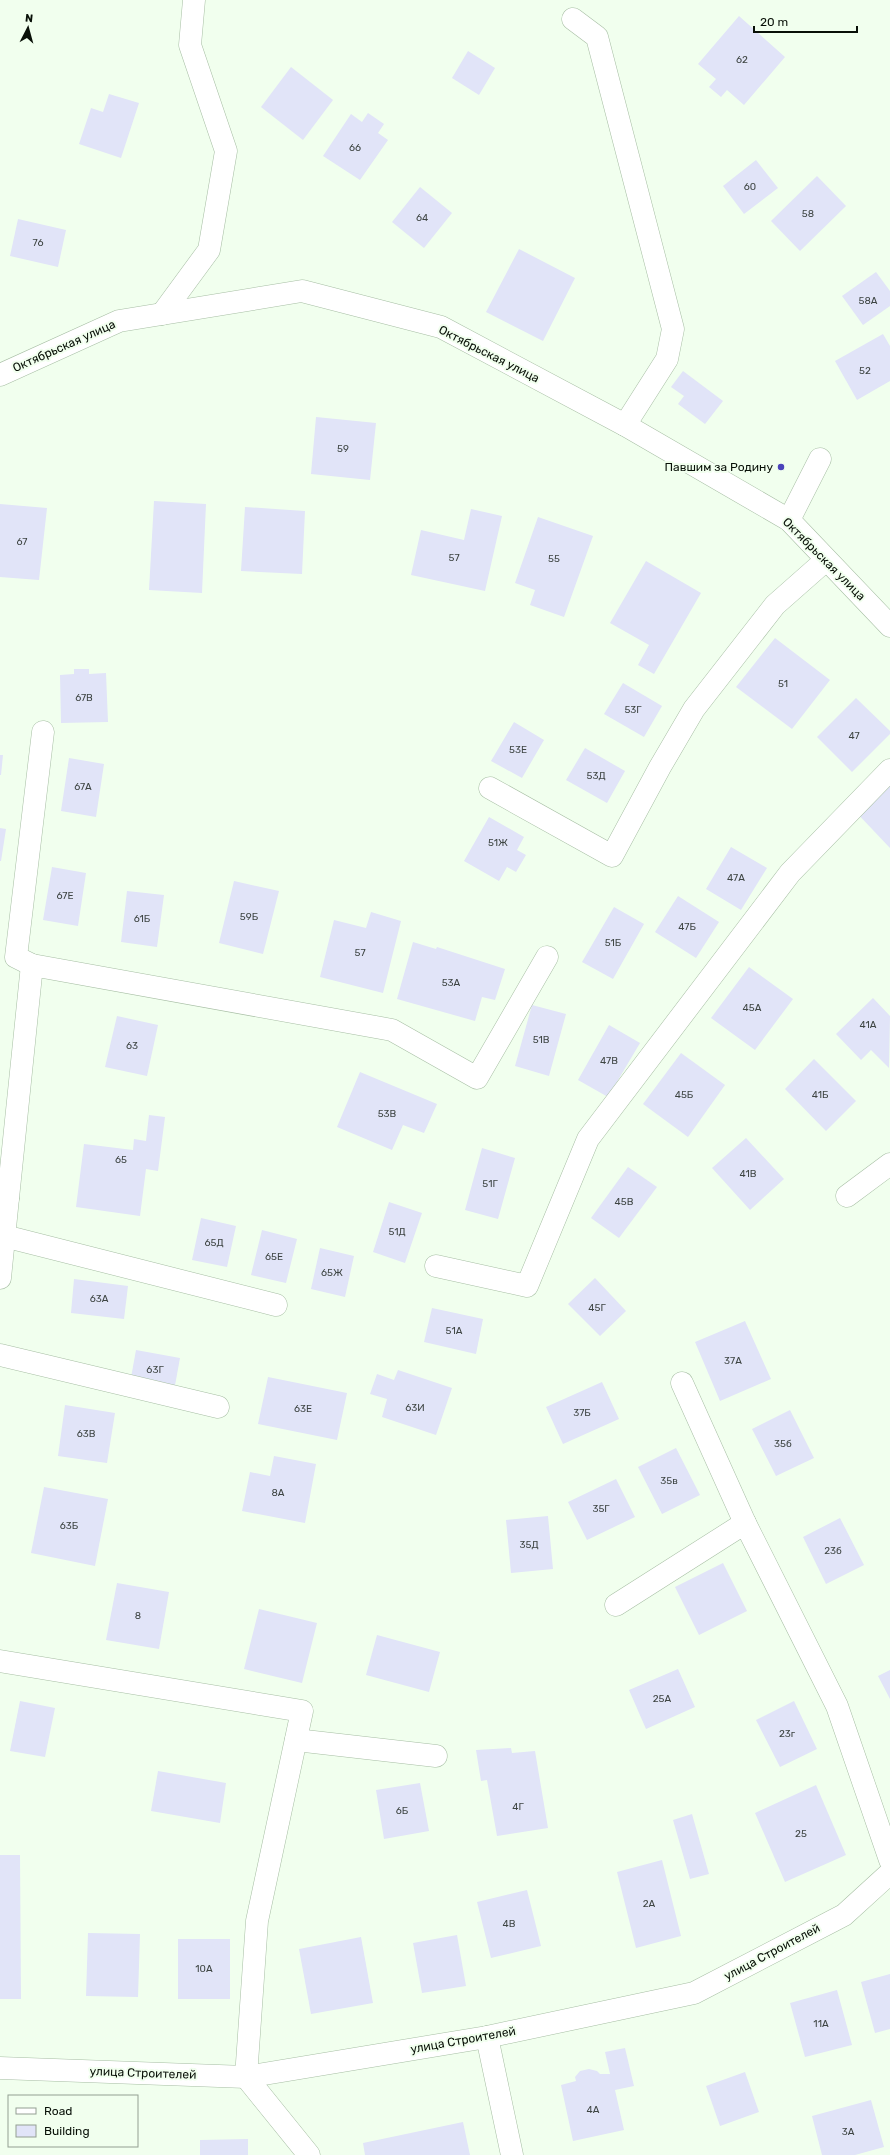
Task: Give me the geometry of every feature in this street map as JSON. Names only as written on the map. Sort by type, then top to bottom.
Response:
[{"type":"street","points":[[162,314],[209,250],[226,151],[190,44],[194,0]]},
{"type":"street","points":[[573,19],[598,37],[673,329],[667,359],[625,425]]},
{"type":"street","name":"Октябрьская улица","points":[[0,375],[119,321],[302,291],[441,328],[625,425],[789,520],[890,626]]},
{"type":"street","points":[[789,520],[820,459]]},
{"type":"street","points":[[490,788],[612,856],[660,766],[694,709],[775,605],[826,560]]},
{"type":"street","points":[[0,1278],[4,1236],[4,1197],[16,959],[43,732]]},
{"type":"street","points":[[436,1266],[527,1286],[588,1139],[790,873],[890,770]]},
{"type":"street","points":[[16,959],[392,1030],[477,1078],[547,957]]},
{"type":"street","points":[[846,1196],[890,1164]]},
{"type":"street","points":[[4,1236],[276,1305]]},
{"type":"street","points":[[0,1354],[218,1407]]},
{"type":"street","points":[[682,1383],[746,1523],[838,1706],[890,1860]]},
{"type":"street","points":[[616,1605],[746,1523]]},
{"type":"street","points":[[0,1660],[302,1711],[257,1921],[246,2077],[309,2155]]},
{"type":"street","points":[[296,1740],[436,1756]]},
{"type":"street","name":"улица Строителей","points":[[0,2068],[246,2077],[488,2037],[694,1993],[844,1914],[890,1873]]},
{"type":"street","points":[[488,2037],[512,2155]]},
{"type":"building","points":[[739,16],[785,57],[744,105],[727,90],[721,97],[709,87],[716,79],[698,64]]},
{"type":"building","points":[[468,51],[495,68],[479,95],[452,78]]},
{"type":"building","points":[[291,67],[333,100],[303,140],[261,107]]},
{"type":"building","points":[[109,94],[139,103],[121,158],[79,144],[91,108],[103,112]]},
{"type":"building","points":[[368,113],[384,124],[378,133],[388,140],[360,180],[323,156],[351,114],[362,122]]},
{"type":"building","points":[[756,160],[778,188],[744,214],[723,186]]},
{"type":"building","points":[[817,176],[846,206],[800,251],[771,221]]},
{"type":"building","points":[[420,187],[452,213],[424,248],[392,222]]},
{"type":"building","points":[[18,219],[66,230],[58,267],[10,256]]},
{"type":"building","points":[[519,249],[575,278],[543,341],[486,312]]},
{"type":"building","points":[[876,272],[890,291],[890,306],[863,325],[842,296]]},
{"type":"building","points":[[883,334],[890,346],[890,381],[857,400],[835,361]]},
{"type":"building","points":[[683,371],[723,401],[705,424],[678,404],[684,396],[671,387]]},
{"type":"building","points":[[316,417],[376,423],[370,480],[311,474]]},
{"type":"building","points":[[154,501],[206,504],[202,593],[149,590]]},
{"type":"building","points":[[0,504],[47,508],[39,580],[0,577]]},
{"type":"building","points":[[245,507],[305,511],[302,574],[241,571]]},
{"type":"building","points":[[471,509],[502,516],[485,591],[411,575],[421,530],[464,540]]},
{"type":"building","points":[[538,517],[593,536],[564,617],[530,605],[535,590],[515,583]]},
{"type":"building","points":[[646,561],[701,593],[654,674],[638,665],[649,645],[610,623]]},
{"type":"building","points":[[775,638],[830,680],[792,729],[736,687]]},
{"type":"building","points":[[74,669],[89,669],[89,674],[106,673],[108,722],[61,723],[60,675],[74,674]]},
{"type":"building","points":[[623,683],[662,706],[644,737],[604,714]]},
{"type":"building","points":[[856,698],[890,731],[890,734],[852,772],[817,737]]},
{"type":"building","points":[[514,722],[544,740],[522,778],[491,761]]},
{"type":"building","points":[[585,748],[625,771],[607,803],[566,780]]},
{"type":"building","points":[[0,755],[3,755],[1,775],[0,775]]},
{"type":"building","points":[[69,758],[104,764],[96,817],[61,811]]},
{"type":"building","points":[[890,776],[890,848],[854,810]]},
{"type":"building","points":[[489,817],[524,837],[517,850],[526,855],[516,872],[507,867],[499,881],[464,861]]},
{"type":"building","points":[[0,828],[6,829],[1,861],[0,861]]},
{"type":"building","points":[[731,847],[767,868],[741,910],[706,889]]},
{"type":"building","points":[[52,867],[86,873],[78,926],[43,920]]},
{"type":"building","points":[[234,881],[279,891],[263,954],[219,943]]},
{"type":"building","points":[[127,891],[164,895],[157,947],[121,942]]},
{"type":"building","points":[[678,896],[719,922],[696,958],[655,932]]},
{"type":"building","points":[[614,907],[644,924],[613,979],[582,962]]},
{"type":"building","points":[[371,912],[401,921],[383,993],[320,977],[334,920],[366,928]]},
{"type":"building","points":[[413,942],[436,949],[437,947],[505,969],[495,1000],[482,997],[475,1021],[397,999]]},
{"type":"building","points":[[749,967],[793,999],[755,1050],[711,1018]]},
{"type":"building","points":[[873,998],[890,1016],[889,1068],[871,1050],[861,1060],[836,1034]]},
{"type":"building","points":[[532,1005],[566,1014],[549,1076],[515,1066]]},
{"type":"building","points":[[117,1016],[158,1025],[147,1076],[105,1067]]},
{"type":"building","points":[[609,1025],[640,1043],[608,1097],[578,1080]]},
{"type":"building","points":[[681,1053],[725,1085],[688,1137],[643,1104]]},
{"type":"building","points":[[814,1059],[856,1101],[826,1131],[785,1089]]},
{"type":"building","points":[[360,1072],[437,1104],[424,1133],[403,1125],[392,1150],[337,1127]]},
{"type":"building","points":[[149,1115],[165,1117],[158,1171],[146,1169],[140,1216],[76,1207],[84,1144],[133,1150],[134,1139],[146,1141]]},
{"type":"building","points":[[746,1138],[784,1179],[750,1210],[712,1168]]},
{"type":"building","points":[[482,1148],[515,1158],[498,1219],[465,1210]]},
{"type":"building","points":[[628,1167],[657,1187],[619,1238],[591,1218]]},
{"type":"building","points":[[389,1202],[422,1213],[405,1263],[373,1252]]},
{"type":"building","points":[[201,1218],[236,1226],[227,1267],[192,1260]]},
{"type":"building","points":[[262,1230],[297,1239],[286,1283],[251,1275]]},
{"type":"building","points":[[320,1248],[354,1256],[345,1297],[311,1289]]},
{"type":"building","points":[[595,1278],[626,1311],[600,1336],[568,1304]]},
{"type":"building","points":[[74,1279],[128,1286],[124,1319],[71,1313]]},
{"type":"building","points":[[432,1308],[483,1319],[476,1354],[424,1342]]},
{"type":"building","points":[[745,1321],[771,1379],[720,1401],[695,1342]]},
{"type":"building","points":[[136,1350],[180,1358],[174,1391],[130,1383]]},
{"type":"building","points":[[398,1370],[452,1388],[436,1435],[382,1417],[387,1399],[370,1394],[377,1374],[394,1380]]},
{"type":"building","points":[[268,1377],[347,1393],[337,1440],[258,1424]]},
{"type":"building","points":[[602,1382],[619,1419],[563,1444],[546,1407]]},
{"type":"building","points":[[65,1405],[115,1413],[107,1463],[58,1456]]},
{"type":"building","points":[[790,1410],[814,1458],[776,1476],[752,1429]]},
{"type":"building","points":[[676,1448],[700,1495],[662,1514],[638,1467]]},
{"type":"building","points":[[274,1456],[316,1464],[305,1523],[242,1511],[250,1472],[270,1476]]},
{"type":"building","points":[[616,1479],[635,1517],[587,1540],[568,1502]]},
{"type":"building","points":[[44,1487],[108,1499],[95,1566],[31,1553]]},
{"type":"building","points":[[548,1516],[553,1569],[511,1573],[506,1520]]},
{"type":"building","points":[[840,1518],[864,1565],[826,1584],[803,1537]]},
{"type":"building","points":[[723,1563],[747,1611],[699,1635],[675,1587]]},
{"type":"building","points":[[117,1583],[169,1592],[159,1649],[106,1640]]},
{"type":"building","points":[[259,1609],[317,1623],[302,1683],[244,1669]]},
{"type":"building","points":[[377,1635],[440,1652],[429,1692],[366,1675]]},
{"type":"building","points":[[678,1669],[695,1707],[646,1729],[629,1690]]},
{"type":"building","points":[[890,1670],[890,1699],[878,1676]]},
{"type":"building","points":[[20,1701],[55,1708],[45,1757],[10,1751]]},
{"type":"building","points":[[794,1701],[817,1749],[780,1767],[756,1720]]},
{"type":"building","points":[[511,1748],[512,1753],[535,1751],[548,1828],[497,1836],[487,1780],[481,1781],[476,1750]]},
{"type":"building","points":[[158,1771],[226,1783],[220,1823],[151,1811]]},
{"type":"building","points":[[420,1783],[429,1831],[384,1839],[376,1790]]},
{"type":"building","points":[[816,1785],[846,1855],[785,1882],[755,1813]]},
{"type":"building","points":[[692,1814],[709,1874],[690,1879],[673,1820]]},
{"type":"building","points":[[0,1855],[20,1855],[21,1999],[0,1999]]},
{"type":"building","points":[[662,1860],[681,1936],[636,1948],[617,1872]]},
{"type":"building","points":[[527,1890],[541,1946],[491,1958],[477,1902]]},
{"type":"building","points":[[88,1933],[140,1934],[138,1997],[86,1996]]},
{"type":"building","points":[[457,1935],[466,1986],[422,1993],[413,1943]]},
{"type":"building","points":[[361,1937],[373,2003],[311,2014],[299,1949]]},
{"type":"building","points":[[178,1939],[230,1939],[230,1999],[178,1999]]},
{"type":"building","points":[[890,1974],[890,2029],[875,2033],[861,1982]]},
{"type":"building","points":[[837,1990],[852,2045],[805,2057],[790,2003]]},
{"type":"building","points":[[625,2048],[634,2086],[615,2090],[624,2130],[573,2141],[561,2085],[576,2081],[575,2077],[580,2071],[589,2069],[597,2071],[600,2074],[610,2074],[605,2052]]},
{"type":"building","points":[[745,2072],[759,2112],[720,2126],[706,2086]]},
{"type":"building","points":[[871,2100],[884,2147],[855,2155],[822,2155],[812,2116]]},
{"type":"building","points":[[463,2122],[470,2155],[365,2155],[363,2143]]},
{"type":"building","points":[[248,2139],[248,2155],[200,2155],[200,2140]]},
{"type":"place","name":"Павшим за Родину","points":[[781,467]]}]
